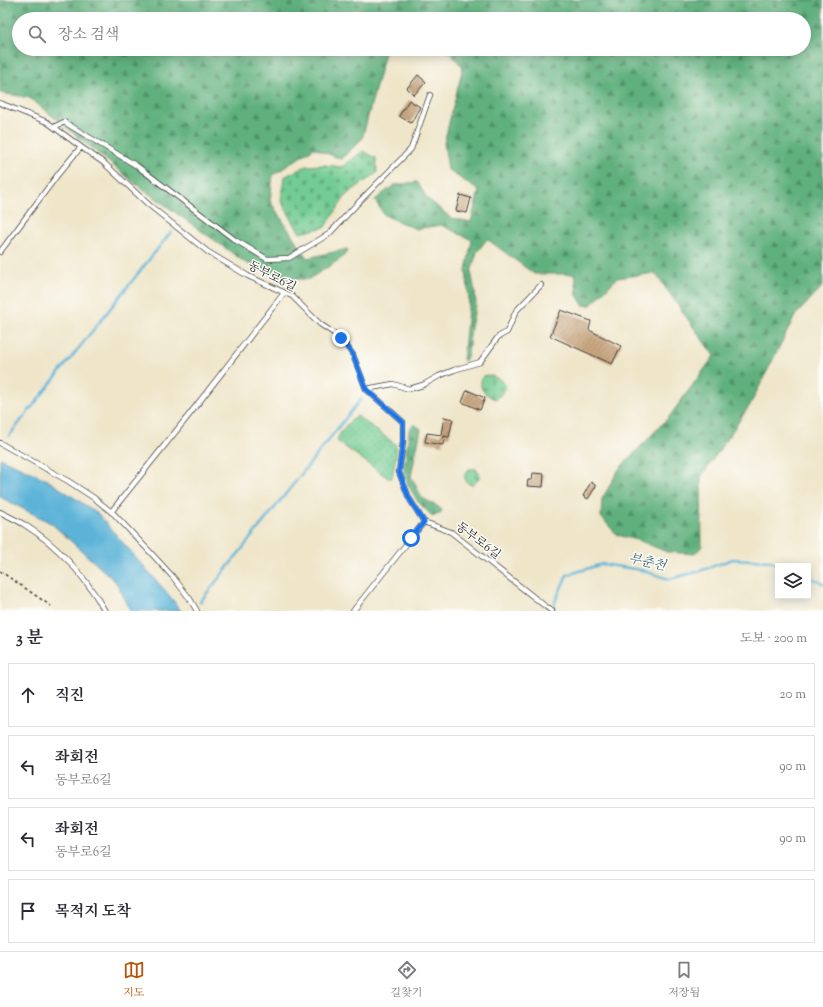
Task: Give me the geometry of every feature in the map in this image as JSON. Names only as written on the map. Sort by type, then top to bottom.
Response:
[{"type":"lane","points":[[54,127],[64,122],[138,166],[241,244],[267,258],[289,258],[329,234],[411,149],[430,95]]},
{"type":"lane","name":"동부로6길","points":[[0,103],[47,122],[104,163],[149,205],[208,252],[248,276],[292,296],[320,324],[341,338],[353,355],[366,389],[403,422],[403,442],[399,472],[409,498],[424,522],[451,532],[545,609],[552,611]]},
{"type":"lane","points":[[0,252],[59,173],[81,147]]},
{"type":"lane","points":[[366,389],[392,384],[409,389],[423,385],[454,370],[480,362],[498,338],[507,332],[516,311],[541,284]]},
{"type":"lane","points":[[111,512],[284,293]]},
{"type":"lane","points":[[0,443],[68,481],[94,498],[111,512],[173,577],[190,599],[197,611]]},
{"type":"lane","points":[[0,512],[24,524],[44,538],[62,554],[80,573],[98,598],[105,611]]},
{"type":"lane","points":[[353,611],[424,522]]},
{"type":"path","points":[[0,571],[51,606]]},
{"type":"green space","points":[[0,0],[823,0],[823,286],[795,316],[750,405],[701,477],[702,546],[695,554],[667,552],[640,541],[617,535],[601,517],[602,499],[619,469],[669,417],[714,356],[655,273],[617,278],[591,305],[583,305],[577,295],[575,274],[534,274],[487,239],[477,252],[471,272],[476,305],[471,327],[468,354],[465,361],[463,360],[469,299],[466,270],[472,240],[441,225],[416,229],[384,215],[375,200],[394,185],[417,182],[427,198],[451,218],[471,222],[479,191],[448,170],[444,143],[463,67],[453,56],[811,56],[811,12],[12,12],[12,56],[384,56],[362,139],[341,159],[314,148],[273,175],[270,201],[307,258],[347,249],[348,252],[342,258],[309,279],[287,279],[246,263],[137,185],[30,98],[0,93]]},
{"type":"green space","points":[[363,151],[376,158],[377,173],[347,194],[325,227],[300,233],[281,201],[284,177],[306,166],[325,165],[342,167]]},
{"type":"green space","points":[[486,375],[498,378],[505,385],[506,388],[497,399],[494,399],[485,393],[482,389],[482,377]]},
{"type":"green space","points":[[357,416],[395,444],[397,449],[392,478],[388,478],[337,441],[345,427]]},
{"type":"green space","points":[[414,424],[421,429],[411,476],[422,498],[442,510],[440,514],[432,516],[418,502],[408,485],[404,471],[409,429]]},
{"type":"green space","points":[[469,469],[476,469],[480,475],[478,480],[473,485],[469,484],[465,479],[465,474]]},
{"type":"water","points":[[0,458],[44,478],[96,512],[169,595],[181,611],[131,611],[116,582],[51,523],[0,497]]},
{"type":"building","points":[[418,75],[426,82],[414,95],[407,88]]},
{"type":"building","points":[[409,100],[420,107],[411,123],[399,116]]},
{"type":"building","points":[[460,195],[471,198],[467,213],[456,211]]},
{"type":"building","points":[[561,310],[591,321],[589,330],[621,346],[612,364],[550,336]]},
{"type":"building","points":[[467,390],[485,398],[480,410],[462,402]]},
{"type":"building","points":[[444,417],[453,419],[449,437],[444,436],[443,445],[425,442],[427,433],[441,435]]},
{"type":"building","points":[[533,473],[544,474],[543,487],[527,486],[528,480],[532,480]]},
{"type":"building","points":[[591,482],[596,486],[588,499],[583,496]]},
{"type":"waterway","points":[[9,436],[171,232]]},
{"type":"waterway","points":[[200,602],[361,399]]},
{"type":"waterway","name":"부춘천","points":[[553,611],[555,602],[567,575],[602,564],[641,570],[669,579],[697,572],[733,559],[770,561],[775,563]]},
{"type":"waterway","name":"부춘천","points":[[811,578],[823,584]]},
{"type":"route","points":[[341,338],[353,355],[366,389],[403,422],[403,442],[399,472],[409,498],[424,522],[411,538]]}]
